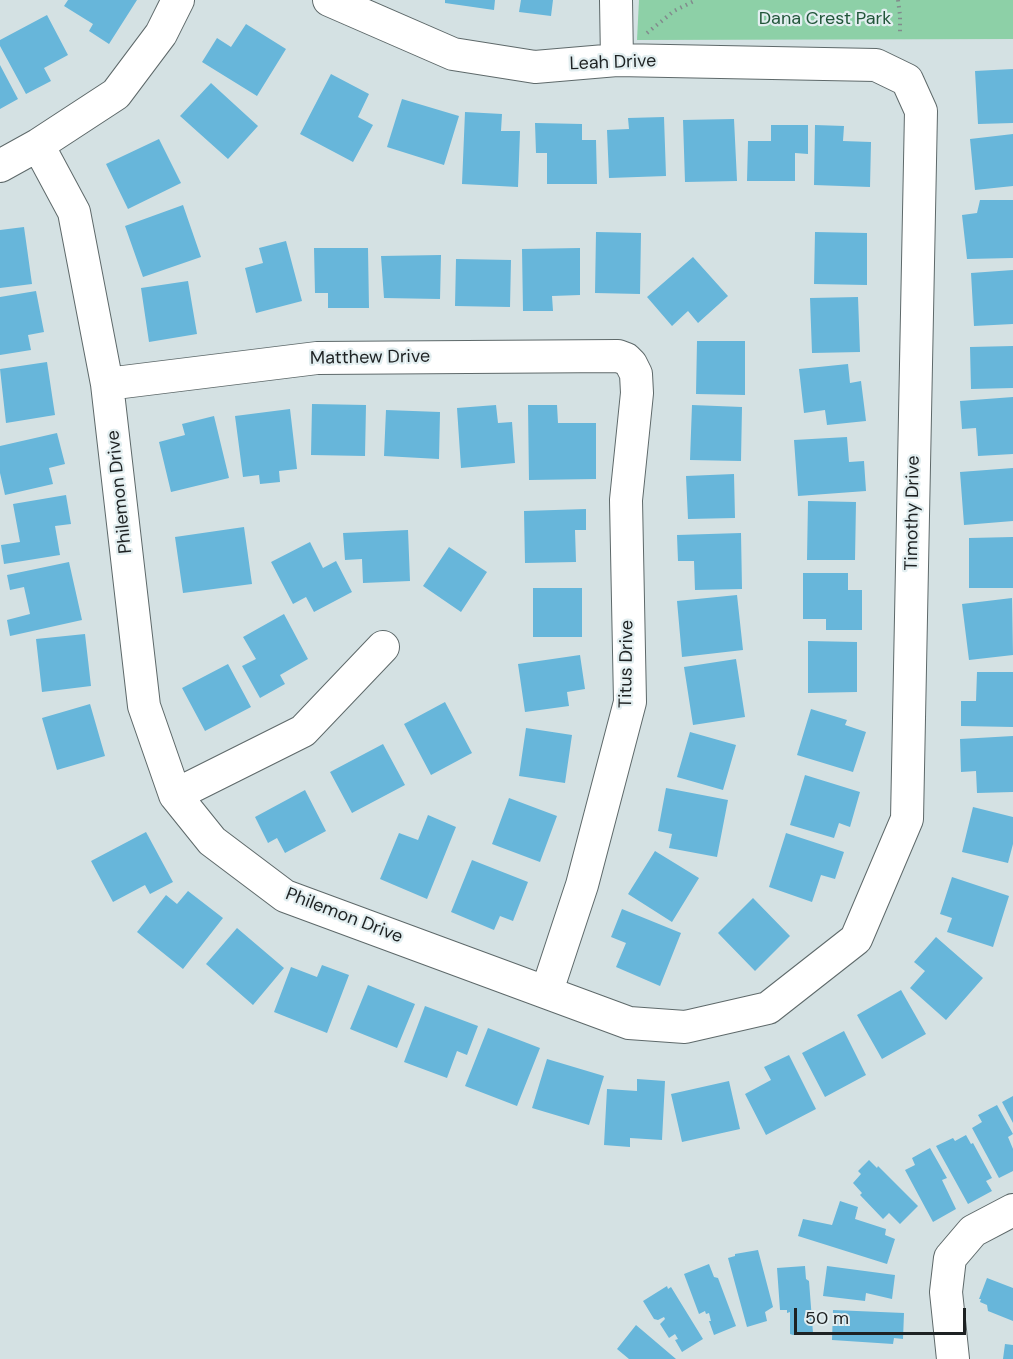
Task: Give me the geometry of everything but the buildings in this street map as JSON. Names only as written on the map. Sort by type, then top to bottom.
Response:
[{"type":"street","points":[[0,166],[38,145],[116,94],[161,34],[178,0]]},
{"type":"street","name":"Leah Drive","points":[[328,0],[453,54],[535,67],[617,60],[876,65],[907,80]]},
{"type":"street","points":[[616,0],[617,60]]},
{"type":"street","name":"Timothy Drive","points":[[856,939],[907,819],[921,111],[907,80]]},
{"type":"street","name":"Philemon Drive","points":[[38,145],[74,212],[107,384],[144,706],[176,795],[213,841],[285,896],[548,991],[629,1023],[685,1027],[768,1008],[856,939]]},
{"type":"street","name":"Matthew Drive","points":[[107,384],[318,358],[618,356],[626,358],[631,364]]},
{"type":"street","name":"Titus Drive","points":[[548,991],[582,885],[630,702],[626,500],[637,393],[636,374],[631,364]]},
{"type":"street","points":[[176,795],[303,731],[383,647]]},
{"type":"street","points":[[953,1359],[946,1292],[950,1258],[973,1231],[1013,1210]]},
{"type":"path","points":[[644,35],[674,11],[696,0]]},
{"type":"path","points":[[898,0],[900,34]]},
{"type":"green space","name":"Dana Crest Park","points":[[639,0],[1013,0],[1013,39],[637,40]]}]
